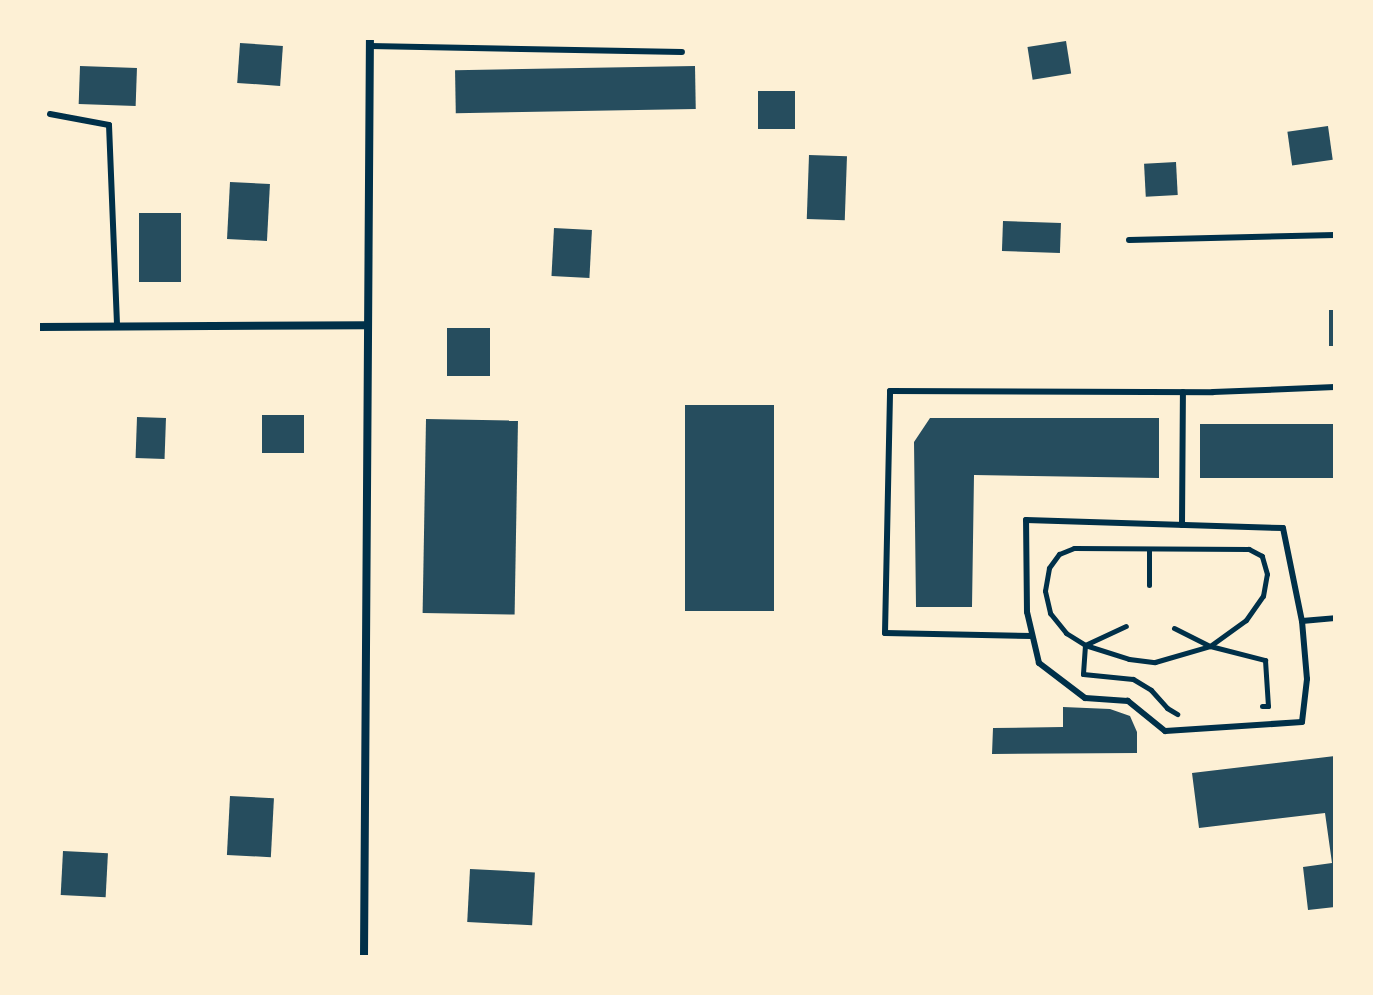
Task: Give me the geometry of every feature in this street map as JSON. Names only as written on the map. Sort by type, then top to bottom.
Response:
[{"type":"street","points":[[364,957],[370,42]]},
{"type":"street","points":[[38,327],[367,325]]},
{"type":"lane","points":[[538,38],[538,50]]},
{"type":"lane","points":[[370,42],[538,50],[682,52]]},
{"type":"lane","points":[[50,114],[109,125],[117,326]]},
{"type":"lane","points":[[1129,240],[1335,235]]},
{"type":"lane","points":[[1032,636],[885,633],[890,391],[1183,392],[1335,387]]},
{"type":"lane","points":[[1182,525],[1183,392]]},
{"type":"lane","points":[[1026,520],[1283,528],[1302,621],[1307,679],[1302,722],[1165,731],[1128,701],[1085,698],[1039,663],[1027,612],[1026,520]]},
{"type":"lane","points":[[1302,621],[1335,618]]},
{"type":"path","points":[[1074,548],[1249,549],[1262,556],[1267,574],[1263,596],[1246,620],[1210,646],[1155,662],[1129,659],[1085,645],[1066,633],[1050,613],[1045,591],[1049,568],[1059,554],[1074,548]]},
{"type":"path","points":[[1149,550],[1149,585]]},
{"type":"path","points":[[1085,645],[1126,626]]},
{"type":"path","points":[[1174,628],[1210,646],[1265,660],[1268,706],[1254,707]]},
{"type":"path","points":[[1085,645],[1083,674],[1133,679],[1182,717]]},
{"type":"building","points":[[1066,41],[1071,74],[1033,80],[1027,47]]},
{"type":"building","points":[[240,43],[283,46],[280,86],[237,83]]},
{"type":"building","points":[[80,66],[137,68],[136,106],[79,104]]},
{"type":"building","points":[[695,66],[696,109],[456,113],[455,70]]},
{"type":"building","points":[[758,91],[795,91],[795,129],[758,129]]},
{"type":"building","points":[[1328,126],[1333,160],[1292,165],[1287,132]]},
{"type":"building","points":[[809,155],[847,156],[845,220],[807,219]]},
{"type":"building","points":[[1176,162],[1178,195],[1146,197],[1144,164]]},
{"type":"building","points":[[230,182],[270,184],[267,241],[227,239]]},
{"type":"building","points":[[139,213],[181,213],[181,282],[139,282]]},
{"type":"building","points":[[1003,221],[1061,223],[1060,253],[1002,251]]},
{"type":"building","points":[[554,228],[592,230],[589,278],[551,276]]},
{"type":"building","points":[[1329,310],[1335,310],[1335,346],[1329,346]]},
{"type":"building","points":[[447,328],[490,328],[490,376],[447,376]]},
{"type":"building","points":[[685,405],[774,405],[774,611],[685,611]]},
{"type":"building","points":[[262,415],[304,415],[304,453],[262,453]]},
{"type":"building","points":[[137,417],[166,418],[165,459],[136,458]]},
{"type":"building","points":[[930,418],[1159,418],[1159,478],[974,475],[972,607],[916,607],[914,442]]},
{"type":"building","points":[[426,419],[518,421],[515,615],[423,613]]},
{"type":"building","points":[[1200,424],[1335,424],[1335,478],[1200,478]]},
{"type":"building","points":[[1063,707],[1110,709],[1130,716],[1137,732],[1137,753],[992,754],[993,728],[1063,727]]},
{"type":"building","points":[[1335,756],[1335,907],[1308,910],[1303,867],[1332,863],[1325,813],[1199,828],[1192,773]]},
{"type":"building","points":[[230,796],[274,798],[271,857],[227,855]]},
{"type":"building","points":[[63,851],[108,853],[106,897],[61,895]]},
{"type":"building","points":[[470,869],[535,872],[532,925],[467,922]]}]
